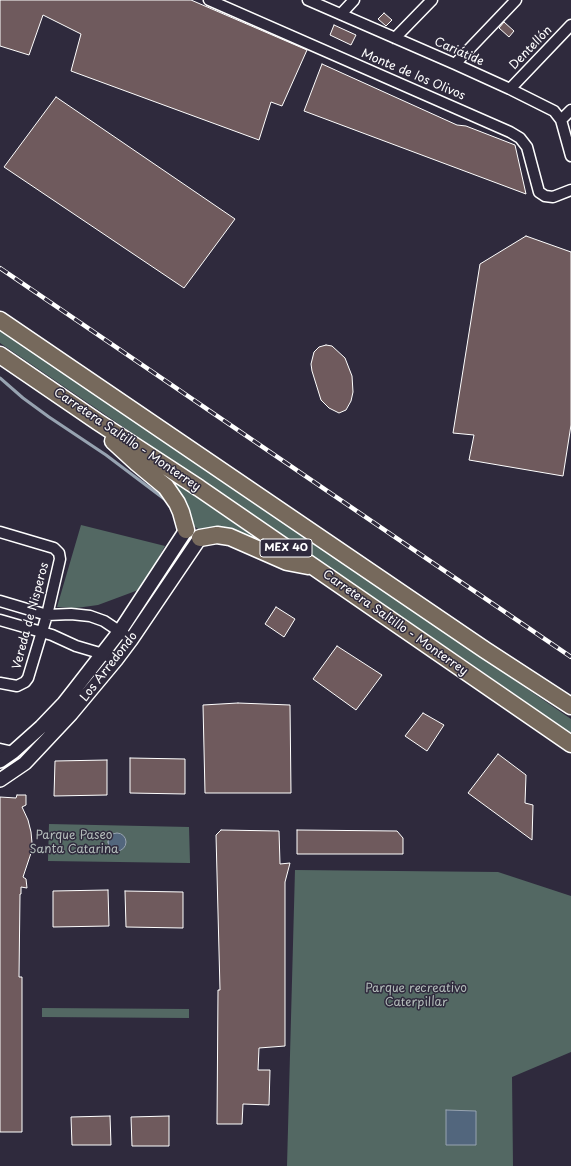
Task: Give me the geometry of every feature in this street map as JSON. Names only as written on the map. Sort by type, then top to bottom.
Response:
[{"type":"main road","name":"MEX 40","points":[[0,320],[485,650],[571,706]]},
{"type":"main road","name":"Carretera Saltillo - Monterrey","points":[[0,355],[98,422],[199,488],[571,744]]},
{"type":"main road","points":[[98,422],[112,439],[166,488],[177,503],[186,530]]},
{"type":"main road","points":[[200,538],[218,535],[230,537],[287,562],[313,566]]},
{"type":"street","name":"Monte de los Olivos","points":[[209,0],[510,132],[520,138],[527,147],[540,192],[545,196],[553,197],[571,190]]},
{"type":"street","name":"Cariátide","points":[[308,0],[510,89],[554,111],[562,120]]},
{"type":"street","points":[[341,14],[354,0]]},
{"type":"street","points":[[396,38],[432,0]]},
{"type":"street","points":[[455,64],[516,0]]},
{"type":"street","name":"Dentellón","points":[[510,89],[571,25]]},
{"type":"street","points":[[571,110],[562,120],[571,156]]},
{"type":"street","name":"Los Arredondo","points":[[0,761],[13,752],[41,727],[64,703],[120,631],[186,530]]},
{"type":"street","name":"Vereda de Nisperos","points":[[0,532],[54,548],[59,553],[60,560],[47,614],[28,678],[22,684],[13,686],[0,683]]},
{"type":"street","name":"Los Arredondo","points":[[0,780],[25,763],[71,714],[116,660],[200,538]]},
{"type":"street","points":[[0,601],[47,614],[90,616],[104,621],[131,640]]},
{"type":"street","points":[[0,620],[62,639],[76,646],[103,654],[116,660]]},
{"type":"street","points":[[0,749],[13,752]]},
{"type":"green space","points":[[0,329],[571,719],[571,732],[0,343]]},
{"type":"green space","points":[[128,448],[275,552],[202,532],[190,523]]},
{"type":"green space","points":[[81,525],[165,546],[141,589],[98,605],[76,608],[57,607]]},
{"type":"green space","name":"Parque Paseo Santa Catarina","points":[[49,824],[189,827],[190,863],[48,861]]},
{"type":"green space","name":"Parque recreativo Caterpillar","points":[[295,870],[498,872],[571,896],[571,1052],[512,1077],[513,1166],[287,1166]]},
{"type":"green space","points":[[42,1008],[189,1009],[189,1018],[42,1017]]},
{"type":"water","points":[[117,833],[123,836],[126,842],[123,848],[117,851],[111,848],[108,842],[111,836]]},
{"type":"water","points":[[446,1110],[476,1111],[476,1145],[446,1145]]},
{"type":"building","points":[[0,0],[191,0],[307,50],[282,106],[271,102],[259,140],[71,71],[81,34],[43,15],[29,55],[0,46]]},
{"type":"building","points":[[384,13],[392,20],[386,26],[378,19]]},
{"type":"building","points":[[504,22],[514,31],[509,37],[499,28]]},
{"type":"building","points":[[334,25],[356,35],[351,45],[330,35]]},
{"type":"building","points":[[322,64],[457,125],[466,126],[515,145],[526,194],[304,111]]},
{"type":"building","points":[[56,97],[235,219],[184,288],[4,167]]},
{"type":"building","points":[[526,236],[571,252],[571,425],[563,476],[469,460],[474,435],[453,433],[480,264]]},
{"type":"building","points":[[326,345],[332,346],[345,358],[352,376],[353,392],[351,401],[346,410],[339,413],[329,408],[321,400],[312,371],[311,364],[314,352],[319,347]]},
{"type":"building","points":[[276,607],[295,619],[284,637],[265,624]]},
{"type":"building","points":[[337,646],[382,675],[356,710],[313,679]]},
{"type":"building","points":[[238,703],[290,705],[291,793],[205,793],[203,705]]},
{"type":"building","points":[[423,713],[444,725],[427,751],[405,736]]},
{"type":"building","points":[[498,754],[526,775],[525,803],[533,805],[532,840],[468,793]]},
{"type":"building","points":[[130,758],[185,759],[185,794],[130,793]]},
{"type":"building","points":[[107,760],[107,795],[54,796],[55,761]]},
{"type":"building","points":[[17,795],[26,795],[26,805],[22,807],[28,820],[32,843],[31,853],[23,877],[26,879],[27,888],[21,887],[20,894],[19,977],[22,977],[22,1132],[0,1132],[0,797],[16,798]]},
{"type":"building","points":[[221,830],[279,831],[280,864],[290,863],[285,882],[285,1046],[259,1048],[258,1070],[270,1070],[269,1105],[243,1104],[242,1124],[217,1124],[218,990],[220,990],[216,835]]},
{"type":"building","points":[[297,830],[397,831],[403,838],[403,854],[297,854]]},
{"type":"building","points":[[108,890],[109,926],[53,927],[53,891]]},
{"type":"building","points":[[125,891],[183,892],[183,928],[126,927]]},
{"type":"building","points":[[110,1116],[111,1145],[72,1145],[71,1117]]},
{"type":"building","points":[[169,1116],[169,1146],[132,1146],[131,1117]]},
{"type":"waterway","points":[[0,378],[23,398],[106,455],[167,501]]},
{"type":"railway","points":[[0,268],[571,657]]}]
